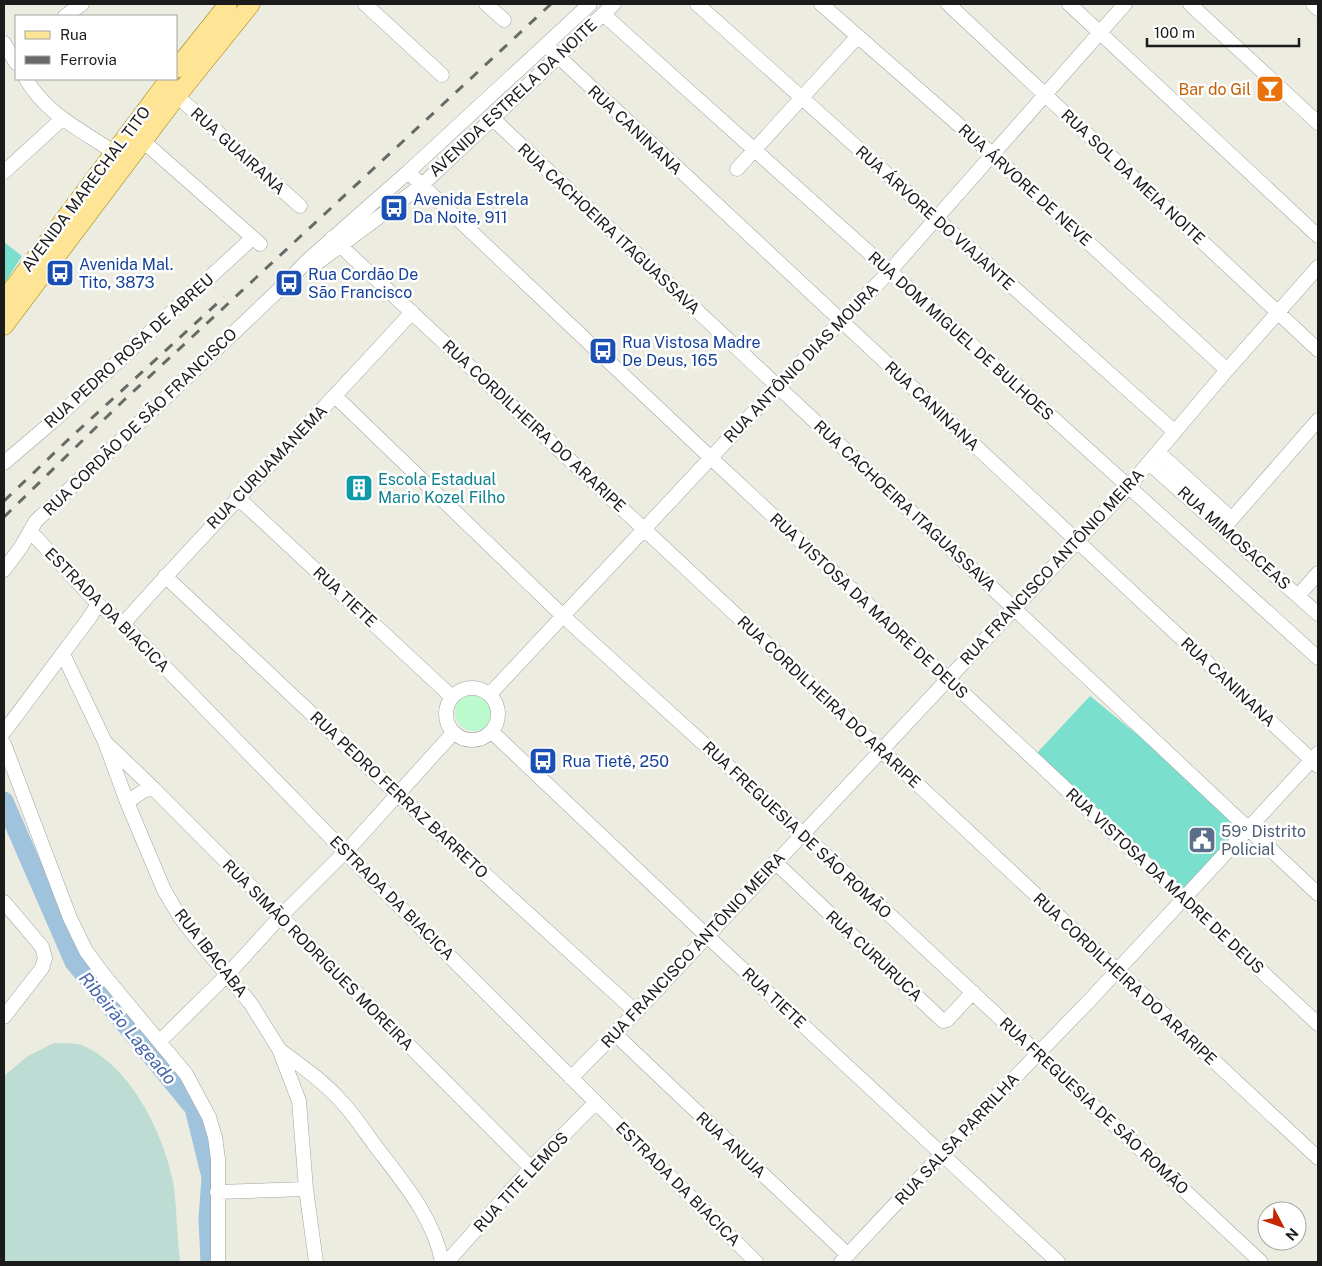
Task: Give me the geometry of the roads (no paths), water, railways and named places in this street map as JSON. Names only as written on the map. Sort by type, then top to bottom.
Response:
[{"type":"main road","points":[[178,66],[228,4]]},
{"type":"main road","name":"AVENIDA MARECHAL TITO","points":[[4,300],[121,157],[143,141],[251,4]]},
{"type":"main road","name":"AVENIDA MARECHAL TITO","points":[[4,326],[121,157],[168,80]]},
{"type":"street","points":[[66,15],[82,4]]},
{"type":"street","points":[[365,4],[442,75]]},
{"type":"street","points":[[486,4],[504,20]]},
{"type":"street","name":"AVENIDA ESTRELA DA NOITE","points":[[336,242],[408,172],[590,4]]},
{"type":"street","name":"AVENIDA ESTRELA DA NOITE","points":[[336,242],[422,185],[556,56],[614,4]]},
{"type":"street","name":"RUA ÁRVORE DO VIAJANTE","points":[[697,4],[1175,432]]},
{"type":"street","name":"RUA ÁRVORE DE NEVE","points":[[821,4],[992,154],[1227,370]]},
{"type":"street","name":"RUA SOL DA MEIA NOITE","points":[[948,4],[1318,350]]},
{"type":"street","points":[[1069,4],[1318,236]]},
{"type":"street","name":"RUA ANTÔNIO DIAS MOURA","points":[[490,694],[778,387],[889,272],[1125,4]]},
{"type":"street","points":[[1190,4],[1318,123]]},
{"type":"street","name":"RUA DOM MIGUEL DE BULHOES","points":[[602,14],[1318,658]]},
{"type":"street","points":[[738,169],[858,36]]},
{"type":"street","name":"RUA CANINANA","points":[[546,45],[1076,541],[1316,760]]},
{"type":"street","points":[[27,80],[44,104],[62,119],[121,157]]},
{"type":"street","name":"RUA GUAIRANA","points":[[177,96],[300,206]]},
{"type":"street","name":"RUA CACHOEIRA ITAGUASSAVA","points":[[492,118],[1318,894]]},
{"type":"street","points":[[4,172],[62,119]]},
{"type":"street","name":"RUA PEDRO ROSA DE ABREU","points":[[4,463],[52,422],[239,250],[256,240],[143,141]]},
{"type":"street","name":"RUA VISTOSA DA MADRE DE DEUS","points":[[408,172],[711,458],[1318,1024]]},
{"type":"street","name":"RUA CORDÃO DE SÃO FRANCISCO","points":[[4,570],[21,547],[36,521],[286,283],[336,242]]},
{"type":"street","name":"RUA CORDILHEIRA DO ARARIPE","points":[[336,242],[1318,1158]]},
{"type":"street","name":"RUA FRANCISCO ANTÔNIO MEIRA","points":[[571,1078],[636,1012],[1128,486],[1318,266]]},
{"type":"street","name":"RUA CURUAMANEMA","points":[[122,624],[237,497],[335,396],[412,312]]},
{"type":"street","name":"RUA FREGUESIA DE SÃO ROMÃO","points":[[335,396],[563,616],[802,833],[1260,1262]]},
{"type":"street","points":[[1228,524],[1318,420]]},
{"type":"street","name":"RUA MIMOSACEAS","points":[[1154,457],[1228,524],[1318,614]]},
{"type":"street","name":"RUA TIETE","points":[[237,497],[452,697]]},
{"type":"street","name":"ESTRADA DA BIACICA","points":[[30,531],[98,604],[122,624],[345,852],[756,1262]]},
{"type":"street","points":[[1298,596],[1318,573]]},
{"type":"street","name":"RUA PEDRO FERRAZ BARRETO","points":[[165,576],[397,794],[636,1012]]},
{"type":"street","points":[[4,732],[98,604]]},
{"type":"street","name":"RUA IBACABA","points":[[63,654],[105,742],[127,802],[164,890],[180,917],[251,1004],[280,1049],[299,1101],[306,1189],[316,1262]]},
{"type":"street","points":[[466,688],[483,690],[490,694],[498,708],[499,717],[492,732],[477,740],[460,738],[453,732],[446,719],[446,711],[452,697],[466,688]]},
{"type":"street","points":[[160,1041],[227,975],[280,917],[345,852],[453,732]]},
{"type":"street","name":"RUA TIETE","points":[[492,732],[707,936],[1058,1262]]},
{"type":"street","name":"RUA SIMÃO RODRIGUES MOREIRA","points":[[105,742],[531,1168]]},
{"type":"street","points":[[4,744],[70,918],[86,951],[186,1074],[209,1117],[215,1137],[218,1160],[218,1262]]},
{"type":"street","name":"RUA SALSA PARRILHA","points":[[844,1259],[1316,760]]},
{"type":"street","points":[[127,802],[145,790],[154,789]]},
{"type":"street","name":"RUA CURURUCA","points":[[775,862],[943,1020],[947,1020],[973,992]]},
{"type":"street","points":[[4,902],[42,947],[45,958],[42,968],[4,1017]]},
{"type":"street","name":"RUA ANUJA","points":[[615,1034],[844,1259]]},
{"type":"street","points":[[280,1049],[340,1099],[402,1181],[427,1219],[435,1236],[442,1262]]},
{"type":"street","points":[[291,1080],[307,1071]]},
{"type":"street","name":"RUA TITE LEMOS","points":[[447,1262],[531,1168],[596,1102]]},
{"type":"street","points":[[217,1192],[306,1189]]},
{"type":"waterway","name":"Ribeirão Lageado","points":[[4,801],[74,962],[194,1108],[211,1177],[208,1219],[210,1262]]},
{"type":"railway","points":[[4,517],[122,402],[551,4]]},
{"type":"railway","points":[[4,501],[224,297]]},
{"type":"place","name":"Bar do Gil","points":[[1270,89]]},
{"type":"place","name":"Avenida Estrela Da Noite, 911","points":[[394,208]]},
{"type":"place","name":"Avenida Mal. Tito, 3873","points":[[60,273]]},
{"type":"place","name":"Rua Cordão De São Francisco","points":[[289,283]]},
{"type":"place","name":"Rua Vistosa Madre De Deus, 165","points":[[603,351]]},
{"type":"place","name":"Escola Estadual Mario Kozel Filho","points":[[359,488]]},
{"type":"place","name":"Rua Tietê, 250","points":[[543,761]]},
{"type":"place","name":"59º Distrito Policial","points":[[1202,840]]}]
